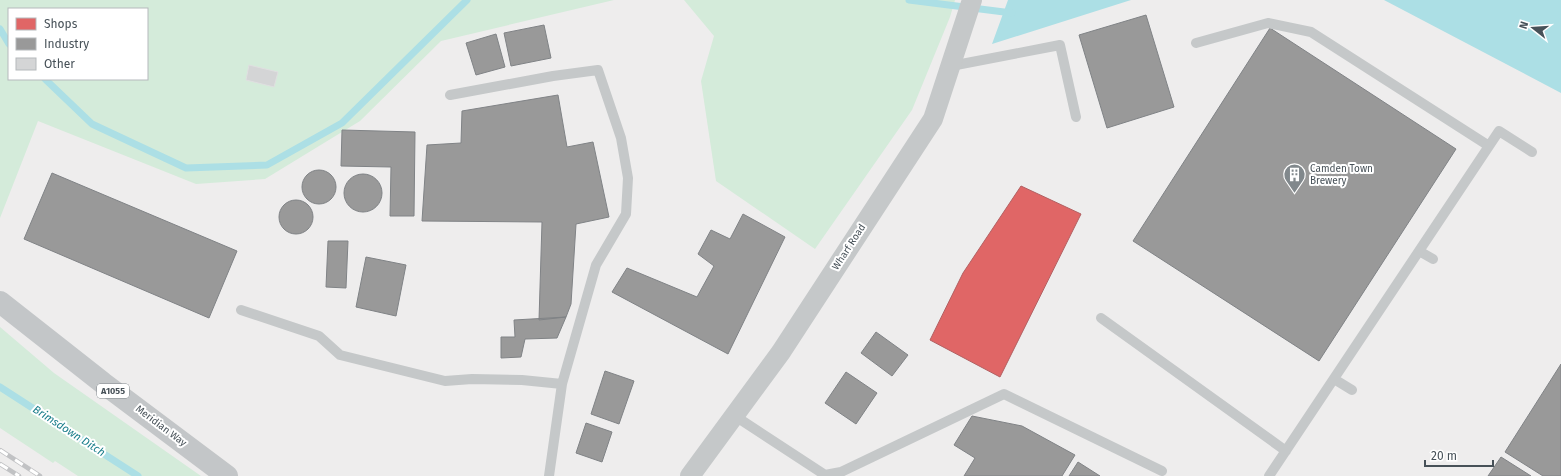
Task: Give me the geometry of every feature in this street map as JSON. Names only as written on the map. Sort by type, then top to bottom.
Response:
[{"type":"main road","name":"Meridian Way","points":[[0,302],[103,383],[227,476]]},
{"type":"street","name":"Wharf Road","points":[[690,476],[782,352],[933,119],[972,0]]},
{"type":"lane","points":[[1196,43],[1268,23],[1311,32],[1489,146]]},
{"type":"lane","points":[[950,66],[1060,45],[1076,118]]},
{"type":"lane","points":[[450,95],[598,70],[621,138],[628,178],[626,214],[596,265],[562,384],[549,476]]},
{"type":"lane","points":[[1269,476],[1499,131],[1532,152]]},
{"type":"lane","points":[[1419,251],[1433,259]]},
{"type":"lane","points":[[241,310],[319,336],[340,355],[445,382],[472,379],[562,384]]},
{"type":"lane","points":[[1101,318],[1286,451]]},
{"type":"lane","points":[[1334,379],[1352,390]]},
{"type":"lane","points":[[735,416],[825,475],[841,472],[1004,394],[1162,471]]},
{"type":"green space","points":[[0,0],[614,0],[441,41],[360,121],[265,179],[196,184],[38,121],[0,218]]},
{"type":"green space","points":[[684,0],[955,0],[950,17],[912,110],[815,249],[716,181],[701,81],[714,36]]},
{"type":"green space","points":[[0,327],[54,373],[201,476],[78,476],[55,461],[53,463],[0,428]]},
{"type":"water","points":[[1008,0],[1131,0],[992,44]]},
{"type":"water","points":[[1384,0],[1561,0],[1561,93]]},
{"type":"building: Shops","points":[[1021,186],[1081,214],[1000,377],[930,340],[963,273]]},
{"type":"building: Industry","points":[[1146,15],[1174,107],[1107,128],[1079,35]]},
{"type":"building: Industry","points":[[544,25],[551,58],[511,66],[504,33]]},
{"type":"building: Industry","name":"Camden Town Brewery","points":[[1270,28],[1456,149],[1319,361],[1133,241]]},
{"type":"building: Industry","points":[[496,34],[505,67],[476,75],[466,43]]},
{"type":"building: Industry","points":[[558,95],[567,147],[593,142],[609,217],[576,224],[571,304],[566,317],[539,320],[542,222],[422,221],[427,145],[461,143],[462,111]]},
{"type":"building: Industry","points":[[342,130],[415,132],[414,216],[390,216],[391,167],[341,166]]},
{"type":"building: Industry","points":[[322,170],[331,175],[335,180],[335,194],[331,199],[326,203],[316,204],[312,203],[303,194],[302,184],[303,180],[312,171]]},
{"type":"building: Industry","points":[[52,173],[237,251],[209,318],[24,239]]},
{"type":"building: Industry","points":[[359,174],[367,174],[374,177],[379,182],[382,193],[379,204],[374,209],[367,212],[359,212],[352,209],[347,204],[344,197],[344,189],[347,182],[352,177]]},
{"type":"building: Industry","points":[[293,200],[299,200],[303,201],[310,207],[313,217],[312,224],[306,231],[299,234],[293,234],[289,233],[282,227],[279,220],[279,214],[280,210],[286,203]]},
{"type":"building: Industry","points":[[743,214],[785,237],[728,354],[612,292],[627,268],[697,297],[714,266],[698,254],[711,230],[730,239]]},
{"type":"building: Industry","points":[[328,241],[348,241],[346,288],[326,287]]},
{"type":"building: Industry","points":[[366,257],[406,265],[396,316],[356,307]]},
{"type":"building: Industry","points":[[566,317],[557,338],[525,339],[521,357],[501,358],[501,337],[515,337],[514,320]]},
{"type":"building: Industry","points":[[876,332],[908,355],[892,376],[861,353]]},
{"type":"building: Industry","points":[[1561,364],[1561,476],[1543,476],[1505,452]]},
{"type":"building: Industry","points":[[605,371],[634,381],[619,424],[591,414]]},
{"type":"building: Industry","points":[[846,372],[877,393],[856,424],[825,403]]},
{"type":"building: Industry","points":[[972,416],[1022,426],[1075,455],[1062,476],[964,476],[975,458],[954,445]]},
{"type":"building: Industry","points":[[586,423],[612,432],[602,462],[576,453]]},
{"type":"building: Industry","points":[[1501,457],[1531,476],[1488,476]]},
{"type":"building: Industry","points":[[1078,462],[1100,476],[1069,476]]},
{"type":"building: Other","points":[[249,65],[278,72],[274,87],[246,80]]},
{"type":"waterway","points":[[46,80],[92,124],[186,168],[267,165],[342,123],[467,0]]},
{"type":"waterway","points":[[909,0],[1012,13]]},
{"type":"waterway","points":[[0,29],[8,42]]},
{"type":"waterway","name":"Brimsdown Ditch","points":[[0,387],[138,476]]},
{"type":"railway","points":[[0,450],[40,476]]},
{"type":"railway","points":[[0,464],[19,476]]},
{"type":"place","name":"Camden Town Brewery","points":[[1294,194]]}]
